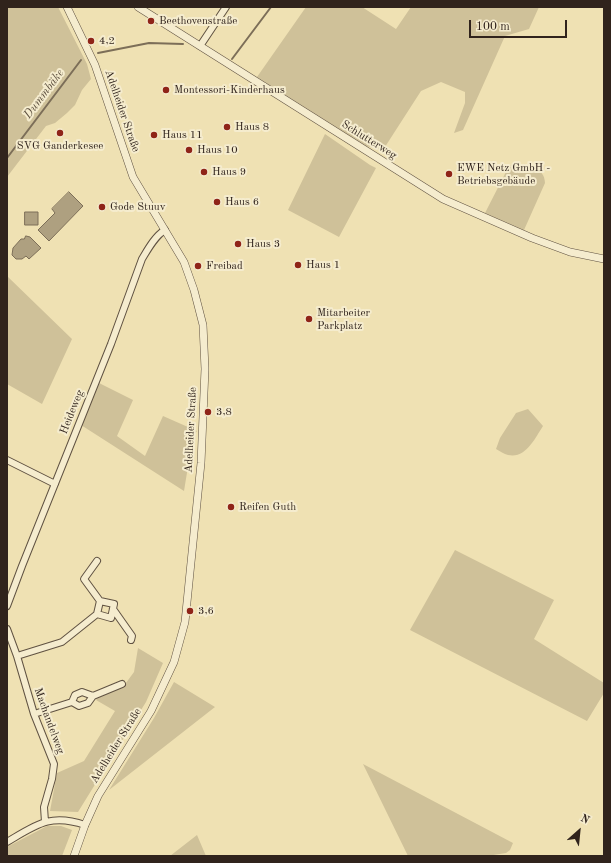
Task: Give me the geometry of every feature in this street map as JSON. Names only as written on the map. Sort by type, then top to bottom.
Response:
[{"type":"street","name":"Adelheider Straße","points":[[67,7],[95,65],[133,177],[184,262],[194,290],[204,331],[205,369],[202,463],[185,622],[174,662],[151,710],[98,796],[84,825],[74,856]]},
{"type":"street","name":"Schlutterweg","points":[[138,7],[443,199],[532,238],[570,252],[604,259]]},
{"type":"street","points":[[200,46],[226,7]]},
{"type":"street","name":"Heideweg","points":[[7,606],[142,259],[148,248],[165,230]]},
{"type":"street","points":[[7,460],[55,484]]},
{"type":"street","points":[[97,561],[84,579],[100,601],[114,604],[111,618],[97,614]]},
{"type":"street","points":[[17,656],[62,642],[97,614],[100,601]]},
{"type":"street","points":[[113,609],[132,636],[131,640]]},
{"type":"street","name":"Machandelweg","points":[[7,629],[17,656],[34,714],[54,764],[52,780],[44,807],[45,822]]},
{"type":"street","points":[[34,714],[72,702],[79,706],[88,703],[92,696],[122,684]]},
{"type":"street","points":[[72,702],[75,694],[82,692],[92,696]]},
{"type":"street","points":[[7,842],[31,828],[45,822],[62,819],[84,825]]},
{"type":"shaded area","points":[[7,7],[58,7],[87,64],[91,79],[82,90],[75,105],[55,123],[46,126],[7,177]]},
{"type":"shaded area","points":[[306,7],[362,7],[396,29],[411,7],[539,7],[529,29],[505,36],[463,130],[454,133],[465,103],[465,92],[441,82],[421,91],[383,150],[366,146],[257,77]]},
{"type":"shaded area","points":[[325,134],[376,168],[339,237],[288,210]]},
{"type":"shaded area","points":[[513,164],[529,166],[538,170],[542,173],[545,183],[524,230],[485,213],[509,166]]},
{"type":"shaded area","points":[[69,192],[83,206],[49,241],[38,230],[55,213],[52,209]]},
{"type":"shaded area","points":[[25,212],[38,212],[38,225],[25,225]]},
{"type":"shaded area","points":[[26,236],[30,237],[41,248],[29,259],[26,256],[22,259],[16,259],[12,255],[13,248]]},
{"type":"shaded area","points":[[7,276],[72,339],[42,404],[7,384]]},
{"type":"shaded area","points":[[99,383],[133,400],[117,436],[145,456],[163,416],[197,431],[193,436],[184,491],[81,425]]},
{"type":"shaded area","points":[[528,409],[543,426],[533,442],[520,454],[506,455],[496,449],[500,438],[516,413]]},
{"type":"shaded area","points":[[455,550],[554,600],[534,639],[604,683],[604,693],[587,721],[410,630]]},
{"type":"shaded area","points":[[138,648],[163,663],[146,702],[78,812],[50,811],[57,773],[84,761],[115,711],[96,700],[98,697],[123,687],[134,672]]},
{"type":"shaded area","points":[[174,682],[215,707],[109,790],[154,718]]},
{"type":"shaded area","points":[[363,764],[513,843],[510,850],[506,853],[487,856],[408,856]]},
{"type":"shaded area","points":[[47,826],[61,826],[72,830],[62,856],[7,856],[7,847]]},
{"type":"shaded area","points":[[197,835],[206,856],[170,856]]},
{"type":"waterway","name":"Dummbäke","points":[[232,59],[271,7]]},
{"type":"waterway","name":"Dummbäke","points":[[98,53],[149,43],[183,44]]},
{"type":"waterway","name":"Dummbäke","points":[[7,158],[81,60]]},
{"type":"place","name":"Beethovenstraße","points":[[151,21]]},
{"type":"place","name":"4,2","points":[[91,41]]},
{"type":"place","name":"Montessori-Kinderhaus","points":[[166,90]]},
{"type":"place","name":"Haus 8","points":[[227,127]]},
{"type":"place","name":"SVG Ganderkesee","points":[[60,133]]},
{"type":"place","name":"Haus 11","points":[[154,135]]},
{"type":"place","name":"Haus 10","points":[[189,150]]},
{"type":"place","name":"Haus 9","points":[[204,172]]},
{"type":"place","name":"EWE Netz GmbH - Betriebsgebäude","points":[[449,174]]},
{"type":"place","name":"Haus 6","points":[[217,202]]},
{"type":"place","name":"Gode Stuuv","points":[[102,207]]},
{"type":"place","name":"Haus 3","points":[[238,244]]},
{"type":"place","name":"Haus 1","points":[[298,265]]},
{"type":"place","name":"Freibad","points":[[198,266]]},
{"type":"place","name":"Mitarbeiter Parkplatz","points":[[309,319]]},
{"type":"place","name":"3,8","points":[[208,412]]},
{"type":"place","name":"Reifen Guth","points":[[231,507]]},
{"type":"place","name":"3,6","points":[[190,611]]}]
